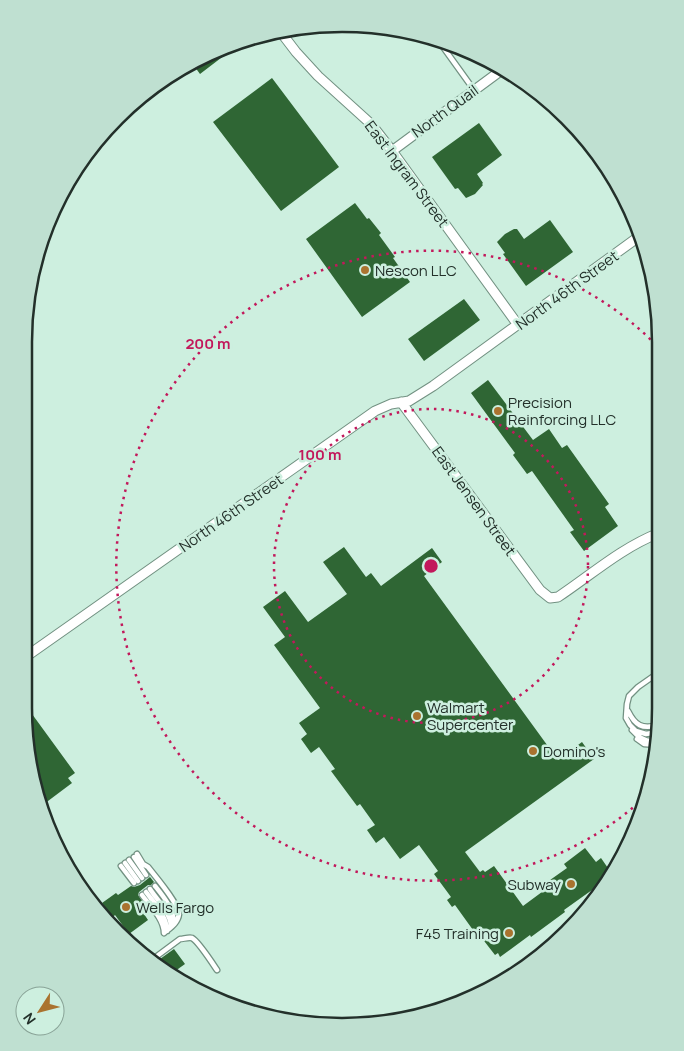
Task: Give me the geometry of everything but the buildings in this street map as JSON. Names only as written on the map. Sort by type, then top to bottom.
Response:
[{"type":"street","name":"East Ingram Street","points":[[286,37],[318,76],[371,124],[392,150],[518,325]]},
{"type":"street","name":"North Quail","points":[[392,150],[497,74]]},
{"type":"street","name":"North 46th Street","points":[[32,652],[375,411],[391,404],[409,401],[433,386],[634,240]]},
{"type":"street","name":"East Jensen Street","points":[[401,402],[540,590],[550,598],[558,597],[608,561],[652,536]]},
{"type":"lane","points":[[446,51],[474,90]]},
{"type":"lane","points":[[651,733],[636,731],[626,718],[627,704],[630,696],[652,676]]},
{"type":"lane","points":[[627,710],[636,723],[642,727],[651,727]]},
{"type":"lane","points":[[630,724],[632,732],[637,739],[644,744],[649,744]]},
{"type":"lane","points":[[632,732],[641,739],[650,741]]},
{"type":"lane","points":[[146,874],[135,855],[148,867],[176,905],[179,914],[176,922],[169,929]]},
{"type":"lane","points":[[125,863],[138,881],[125,863]]},
{"type":"lane","points":[[154,886],[163,897],[174,919],[169,929]]},
{"type":"lane","points":[[146,892],[167,914],[171,923],[169,929],[164,928],[146,892]]},
{"type":"lane","points":[[156,957],[180,939],[192,938],[218,970]]},
{"type":"place","name":"Nescon LLC","points":[[365,270]]},
{"type":"place","name":"Precision Reinforcing LLC","points":[[498,411]]},
{"type":"place","name":"Walmart Supercenter","points":[[417,716]]},
{"type":"place","name":"Domino's","points":[[533,751]]},
{"type":"place","name":"Subway","points":[[571,884]]},
{"type":"place","name":"Wells Fargo","points":[[126,907]]},
{"type":"place","name":"F45 Training","points":[[509,933]]}]
